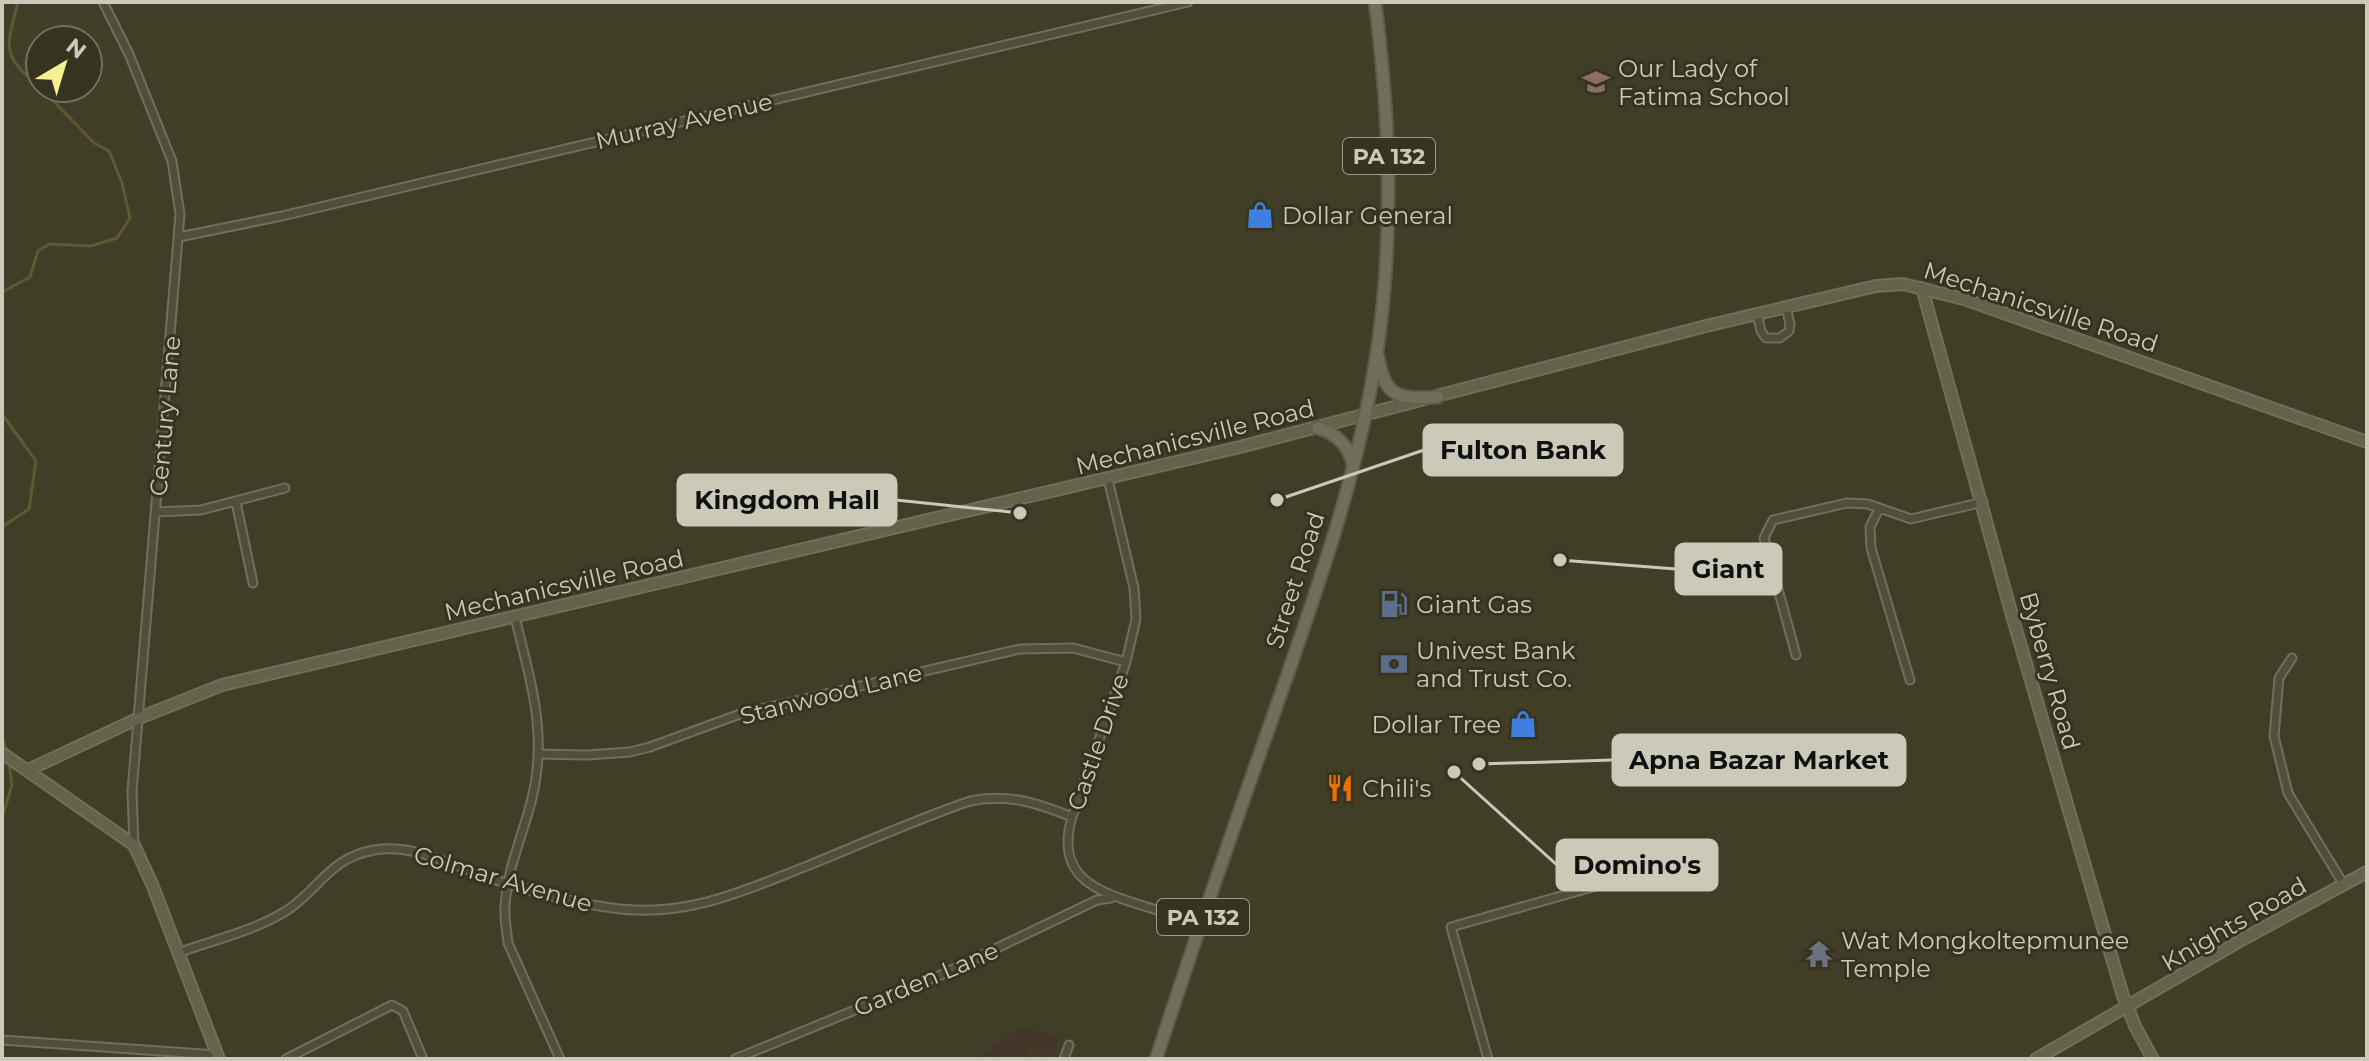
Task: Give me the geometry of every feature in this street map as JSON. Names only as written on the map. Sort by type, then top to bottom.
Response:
[{"type":"main road","name":"Street Road","points":[[1156,1059],[1329,554],[1365,416],[1377,347],[1387,255],[1389,149],[1375,2]]},
{"type":"main road","points":[[1377,347],[1383,377],[1391,392],[1404,398],[1438,397]]},
{"type":"main road","points":[[1318,428],[1341,441],[1348,450],[1353,469]]},
{"type":"street","name":"Century Lane","points":[[103,2],[129,54],[172,161],[176,178],[179,237],[132,792],[134,845]]},
{"type":"street","name":"Murray Avenue","points":[[179,237],[282,216],[1188,2]]},
{"type":"street","name":"Mechanicsville Road","points":[[23,767],[222,685],[1108,479],[1876,286],[1903,284],[1964,299],[2367,442]]},
{"type":"street","name":"Byberry Road","points":[[1922,288],[2013,619],[2127,1008],[2153,1059]]},
{"type":"street","points":[[1757,314],[1766,338],[1780,338],[1789,331],[1786,307]]},
{"type":"street","name":"Castle Drive","points":[[1108,479],[1135,601],[1133,641],[1067,837],[1074,866],[1094,888],[1114,898],[1200,926]]},
{"type":"street","points":[[157,512],[201,510],[285,488]]},
{"type":"street","points":[[236,502],[253,583]]},
{"type":"street","points":[[1796,655],[1764,538],[1773,520],[1859,502],[1911,519],[1983,502]]},
{"type":"street","points":[[1879,509],[1870,527],[1871,548],[1910,680]]},
{"type":"street","points":[[515,617],[536,702],[538,754],[533,793],[504,907],[508,943],[560,1059]]},
{"type":"street","name":"Stanwood Lane","points":[[538,754],[630,752],[740,714],[1030,647],[1073,648],[1126,662]]},
{"type":"street","points":[[2292,658],[2279,678],[2274,736],[2288,793],[2344,885]]},
{"type":"street","points":[[2,753],[134,845],[218,1057],[2,1040]]},
{"type":"street","name":"Colmar Avenue","points":[[178,953],[284,912],[335,865],[359,853],[387,849],[425,855],[509,884],[602,906],[669,910],[721,900],[970,801],[998,797],[1024,799],[1072,817]]},
{"type":"street","name":"Knights Road","points":[[2036,1059],[2245,938],[2367,872]]},
{"type":"street","points":[[1488,1059],[1451,927],[1621,879]]},
{"type":"street","name":"Garden Lane","points":[[735,1059],[943,974],[1097,900],[1114,898]]},
{"type":"street","points":[[286,1059],[392,1005],[403,1011],[423,1059]]},
{"type":"street","points":[[1064,1059],[1069,1045]]},
{"type":"shaded area","points":[[1030,1029],[1059,1036],[1055,1051],[1046,1051],[1054,1055],[1052,1059],[1044,1059],[1046,1052],[1030,1047],[1026,1059],[1001,1059],[997,1054],[990,1059],[978,1059],[1015,1031]]},
{"type":"waterway","points":[[18,2],[9,41],[13,58],[24,73]]},
{"type":"waterway","points":[[2,292],[30,277],[38,251],[49,244],[91,246],[117,238],[130,218],[122,183],[109,151],[94,143],[56,104]]},
{"type":"waterway","points":[[2,414],[36,461],[29,509],[2,527]]},
{"type":"waterway","points":[[2,735],[6,750]]},
{"type":"waterway","points":[[2,818],[12,785],[9,762]]},
{"type":"place","name":"Our Lady of Fatima School","points":[[1596,82]]},
{"type":"place","name":"Dollar General","points":[[1260,215]]},
{"type":"place","name":"Fulton Bank","points":[[1277,500]]},
{"type":"place","name":"Kingdom Hall","points":[[1020,513]]},
{"type":"place","name":"Giant","points":[[1560,560]]},
{"type":"place","name":"Giant Gas","points":[[1394,604]]},
{"type":"place","name":"Univest Bank and Trust Co.","points":[[1394,664]]},
{"type":"place","name":"Dollar Tree","points":[[1523,724]]},
{"type":"place","name":"Apna Bazar Market","points":[[1479,764]]},
{"type":"place","name":"Domino's","points":[[1454,772]]},
{"type":"place","name":"Chili's","points":[[1340,788]]},
{"type":"place","name":"Wat Mongkoltepmunee Temple","points":[[1819,954]]}]
